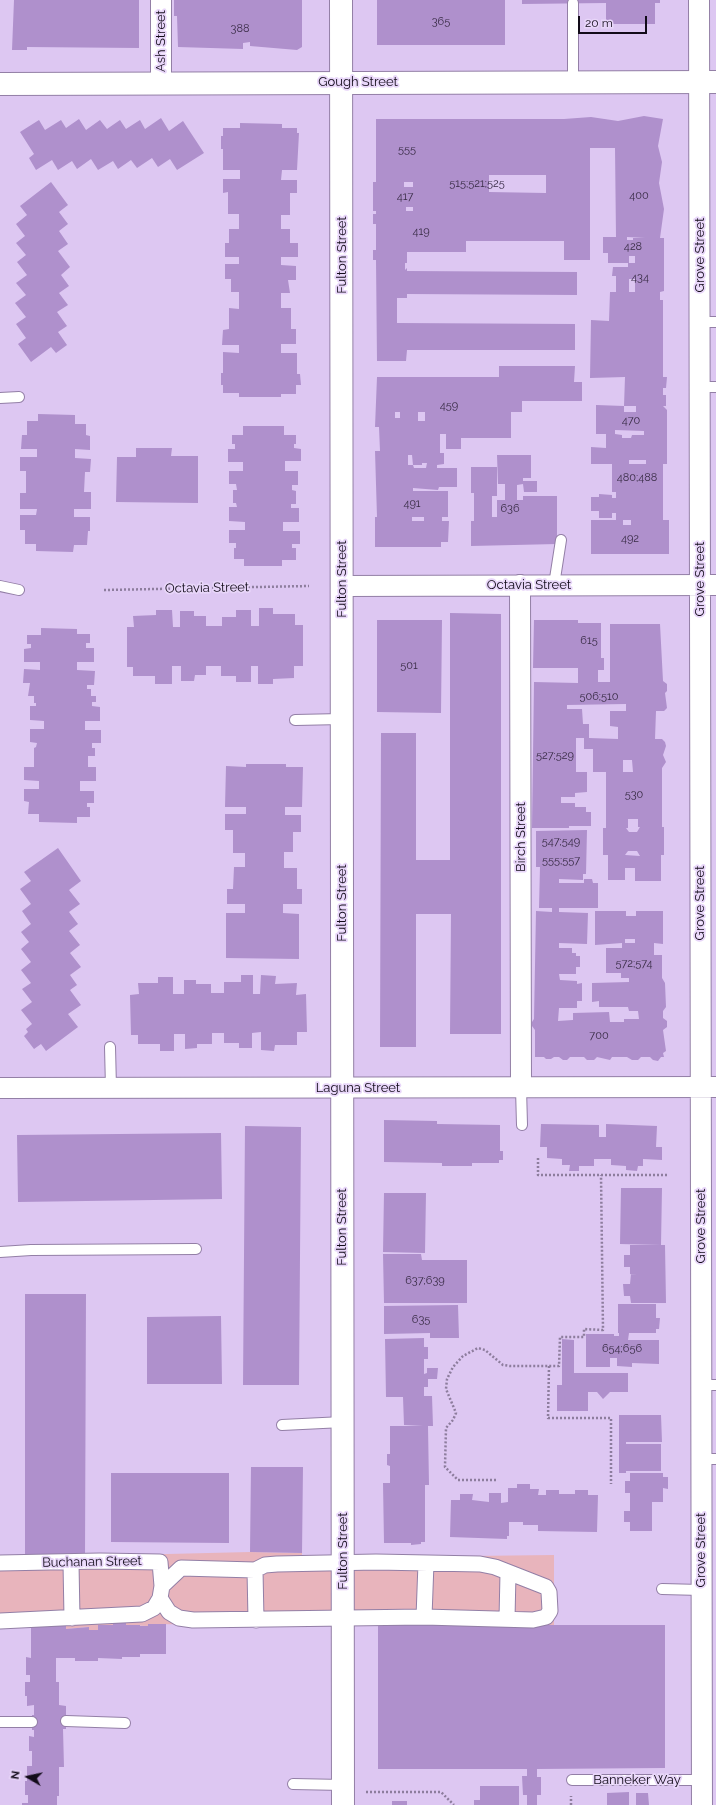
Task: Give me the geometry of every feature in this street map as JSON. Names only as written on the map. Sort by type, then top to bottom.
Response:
[{"type":"street","name":"Ash Street","points":[[161,0],[161,83]]},
{"type":"street","name":"Fulton Street","points":[[341,0],[343,1794]]},
{"type":"street","name":"Grove Street","points":[[699,0],[708,82],[709,1590],[702,1805]]},
{"type":"street","name":"Gough Street","points":[[0,84],[708,82]]},
{"type":"street","name":"Birch Street","points":[[520,585],[521,1088]]},
{"type":"street","name":"Octavia Street","points":[[342,586],[708,585]]},
{"type":"street","name":"Laguna Street","points":[[0,1088],[708,1087]]},
{"type":"street","name":"Buchanan Street","points":[[0,1563],[71,1563],[100,1561],[160,1562],[161,1592]]},
{"type":"street","points":[[71,1563],[72,1618]]},
{"type":"street","points":[[424,1617],[426,1563]]},
{"type":"street","points":[[0,1621],[142,1614],[154,1608],[161,1592],[181,1568],[255,1570],[265,1565],[277,1564],[480,1564],[495,1567],[546,1587],[549,1592],[550,1611],[546,1617],[541,1619],[424,1617],[194,1620],[179,1618],[169,1612],[161,1592]]},
{"type":"street","points":[[255,1570],[256,1620]]},
{"type":"street","points":[[507,1619],[508,1573]]},
{"type":"lane","points":[[573,3],[573,82]]},
{"type":"lane","points":[[0,398],[19,397]]},
{"type":"lane","points":[[554,585],[561,540]]},
{"type":"lane","points":[[0,586],[19,590]]},
{"type":"lane","points":[[295,720],[342,719]]},
{"type":"lane","points":[[110,1046],[111,1088]]},
{"type":"lane","points":[[521,1088],[522,1125]]},
{"type":"lane","points":[[0,1252],[31,1250],[196,1249]]},
{"type":"lane","points":[[282,1425],[343,1422]]},
{"type":"lane","points":[[662,1589],[709,1590]]},
{"type":"lane","points":[[66,1721],[125,1723]]},
{"type":"lane","points":[[0,1722],[32,1722]]},
{"type":"lane","name":"Banneker Way","points":[[572,1780],[702,1780]]},
{"type":"lane","points":[[293,1784],[343,1794]]},
{"type":"path","name":"Octavia Street","points":[[104,590],[309,586]]},
{"type":"path","points":[[538,1158],[538,1175],[669,1175]]},
{"type":"path","points":[[496,1480],[458,1480],[445,1467],[446,1428],[453,1420],[456,1413],[446,1389],[447,1379],[453,1367],[463,1356],[478,1348],[485,1350],[503,1365],[559,1366],[560,1337],[584,1337],[584,1329],[604,1330],[602,1175]]},
{"type":"path","points":[[549,1366],[548,1418],[611,1418],[611,1484]]},
{"type":"path","points":[[343,1794],[440,1792],[454,1805]]},
{"type":"shaded area","points":[[250,1552],[302,1553],[302,1558],[554,1555],[554,1625],[324,1626],[149,1624],[148,1626],[113,1623],[113,1625],[98,1625],[98,1630],[89,1630],[89,1627],[66,1629],[66,1626],[0,1628],[0,1556],[85,1556]]},
{"type":"building","points":[[14,0],[139,0],[139,48],[27,47],[27,50],[12,50]]},
{"type":"building","points":[[174,0],[302,0],[302,47],[297,50],[250,46],[250,42],[243,43],[243,49],[178,47],[177,16],[174,16]]},
{"type":"building","points":[[377,0],[505,0],[505,45],[377,45]]},
{"type":"building","points":[[522,0],[660,0],[660,3],[655,3],[655,24],[606,24],[606,3],[522,4]]},
{"type":"building","points":[[644,116],[663,119],[658,146],[662,162],[659,183],[664,209],[660,238],[664,238],[664,291],[660,292],[660,300],[663,300],[663,377],[667,377],[666,388],[663,388],[663,395],[666,395],[666,406],[663,406],[667,410],[667,464],[663,464],[663,520],[669,520],[669,554],[591,554],[591,520],[616,520],[616,513],[612,513],[612,518],[599,518],[599,511],[591,511],[591,497],[599,497],[599,494],[612,495],[612,498],[616,498],[616,492],[612,492],[612,464],[591,464],[591,447],[606,448],[606,434],[596,434],[596,405],[624,406],[625,377],[590,378],[591,320],[609,321],[610,292],[616,292],[616,276],[612,276],[613,267],[628,267],[628,263],[608,263],[608,253],[603,253],[603,237],[616,237],[615,148],[590,148],[590,260],[564,260],[564,241],[466,241],[466,252],[407,252],[407,263],[405,263],[405,270],[407,268],[407,271],[577,272],[577,295],[407,294],[407,298],[397,298],[397,323],[575,324],[575,350],[407,350],[406,361],[377,361],[376,260],[373,260],[373,250],[376,250],[376,224],[373,224],[373,214],[376,214],[376,211],[373,211],[373,182],[376,182],[376,119],[564,119],[591,117],[618,121]],"holes":[[[489,175],[546,175],[546,193],[489,192]],[[404,182],[413,182],[413,187],[404,187]],[[406,207],[413,207],[413,211],[406,211]],[[627,237],[645,238],[633,238],[633,240],[627,240]],[[629,256],[635,256],[635,263],[629,263]],[[629,279],[635,279],[635,292],[629,292]],[[624,406],[636,406],[636,412],[624,412]],[[615,430],[644,431],[644,435],[632,435],[631,438],[622,438],[622,435],[615,434]],[[629,460],[646,460],[646,464],[629,464]],[[623,520],[631,520],[631,525],[623,525]]]},
{"type":"building","points":[[161,118],[169,131],[183,121],[204,153],[177,170],[170,159],[158,167],[152,158],[137,168],[131,160],[118,169],[113,161],[98,170],[91,159],[77,169],[72,161],[58,170],[52,160],[36,170],[29,158],[34,154],[20,132],[39,120],[45,130],[61,120],[66,128],[79,119],[86,130],[100,120],[107,129],[120,120],[126,129],[140,120],[145,129]]},
{"type":"building","points":[[240,123],[282,124],[282,128],[297,128],[297,133],[299,133],[297,170],[282,170],[281,180],[297,180],[297,193],[290,193],[290,215],[281,215],[281,229],[290,229],[290,243],[298,243],[298,257],[281,257],[281,265],[296,266],[296,280],[288,280],[290,293],[281,293],[281,308],[291,308],[291,329],[296,329],[296,344],[281,344],[281,353],[297,353],[297,374],[300,374],[301,385],[296,385],[296,394],[281,394],[281,397],[239,397],[239,393],[223,393],[223,385],[221,385],[221,373],[223,373],[223,352],[239,353],[239,345],[222,345],[223,330],[229,329],[229,308],[239,309],[239,292],[231,292],[231,279],[225,279],[225,264],[239,264],[239,257],[225,257],[225,243],[229,243],[229,229],[239,229],[239,214],[228,214],[228,192],[223,193],[223,179],[240,179],[240,170],[223,170],[223,149],[221,149],[221,136],[223,136],[223,128],[240,128]]},
{"type":"building","points":[[51,182],[68,205],[59,212],[68,224],[59,231],[68,244],[58,251],[70,267],[61,275],[69,286],[59,293],[68,305],[57,312],[67,326],[58,332],[67,345],[56,353],[51,347],[31,362],[18,344],[26,338],[16,324],[26,317],[15,303],[26,295],[16,283],[27,275],[17,262],[26,255],[16,243],[25,236],[16,224],[27,215],[20,206]]},
{"type":"building","points":[[499,366],[575,366],[574,382],[582,382],[582,401],[522,401],[522,412],[511,412],[511,438],[461,438],[461,449],[446,449],[446,434],[440,434],[440,453],[444,453],[444,464],[437,465],[437,468],[457,468],[457,487],[439,487],[438,490],[413,488],[413,491],[448,491],[448,517],[442,517],[442,521],[449,521],[448,542],[441,542],[441,547],[375,547],[375,517],[377,517],[375,451],[380,451],[379,427],[375,427],[377,377],[499,377]],"holes":[[[395,412],[400,412],[400,418],[395,418]],[[418,412],[425,412],[425,421],[418,421]],[[408,455],[412,455],[413,465],[408,465]],[[422,463],[427,463],[426,468],[414,468],[413,465],[422,465]],[[412,517],[424,517],[424,521],[412,521]]]},
{"type":"building","points":[[38,414],[75,415],[75,424],[86,424],[86,435],[90,436],[90,450],[75,449],[75,458],[91,459],[90,472],[85,472],[84,492],[91,492],[91,509],[74,509],[74,517],[90,517],[90,531],[88,531],[87,545],[74,545],[73,552],[36,551],[36,544],[25,544],[25,530],[20,530],[20,515],[36,515],[37,509],[20,509],[20,493],[26,493],[26,471],[20,471],[20,457],[37,457],[37,449],[21,449],[22,435],[27,435],[27,421],[38,421]]},
{"type":"building","points":[[243,426],[284,426],[284,435],[296,435],[296,444],[294,444],[294,448],[301,449],[301,461],[285,461],[285,471],[298,471],[298,485],[292,485],[292,490],[296,491],[296,504],[291,504],[291,508],[299,508],[299,522],[283,522],[283,531],[300,531],[300,544],[292,544],[292,548],[296,548],[296,560],[282,560],[282,566],[244,566],[244,559],[234,559],[234,548],[236,548],[236,543],[229,543],[229,530],[245,530],[245,522],[229,521],[229,507],[237,507],[236,503],[233,503],[233,490],[237,490],[236,484],[229,484],[229,471],[243,471],[243,462],[228,462],[228,449],[235,449],[235,444],[232,444],[232,435],[243,435]]},
{"type":"building","points":[[136,448],[172,448],[171,456],[198,456],[198,503],[116,502],[117,457],[136,457]]},
{"type":"building","points":[[497,455],[531,455],[531,478],[523,478],[523,481],[537,481],[537,492],[524,492],[523,484],[517,485],[517,500],[523,500],[523,496],[557,496],[557,544],[471,546],[471,521],[474,521],[474,493],[471,493],[471,467],[497,467],[497,496],[492,496],[492,517],[497,517],[497,500],[505,500],[505,484],[498,484]]},
{"type":"building","points":[[259,608],[273,608],[273,614],[295,614],[295,625],[303,625],[303,666],[294,666],[294,678],[273,679],[273,684],[258,684],[258,666],[251,666],[251,682],[236,682],[236,676],[221,676],[221,666],[206,666],[206,675],[195,675],[194,681],[181,681],[181,666],[172,666],[172,684],[155,684],[155,676],[133,676],[133,667],[127,667],[127,627],[134,627],[133,616],[156,615],[156,610],[172,610],[173,627],[180,627],[180,611],[194,611],[194,616],[206,616],[206,626],[222,626],[222,617],[236,617],[236,610],[251,610],[251,626],[259,626]]},
{"type":"building","points":[[450,613],[501,614],[501,1034],[450,1034],[451,914],[416,914],[416,1047],[380,1047],[381,733],[416,733],[416,860],[450,860]]},
{"type":"building","points":[[377,620],[442,620],[441,713],[377,712]]},
{"type":"building","points":[[534,620],[578,620],[578,623],[601,623],[601,658],[604,658],[604,670],[598,670],[598,682],[610,682],[610,624],[660,624],[663,681],[667,684],[667,691],[665,693],[667,708],[664,711],[656,711],[655,739],[662,739],[666,746],[663,755],[666,762],[662,768],[662,827],[664,827],[664,855],[661,855],[661,881],[635,881],[635,868],[625,868],[625,880],[608,880],[608,855],[603,855],[603,828],[606,828],[606,772],[593,772],[593,749],[584,749],[584,738],[576,738],[576,772],[587,772],[587,792],[575,793],[575,797],[561,797],[561,803],[575,803],[575,807],[586,807],[586,812],[591,812],[591,826],[569,826],[569,828],[532,828],[534,682],[578,683],[578,668],[533,668]],"holes":[[[626,704],[626,711],[610,711],[610,726],[618,727],[618,739],[589,738],[589,724],[583,724],[582,709],[567,709],[567,705]],[[623,760],[632,760],[633,772],[623,772]],[[628,819],[638,819],[638,827],[640,827],[637,832],[629,832],[626,828],[628,828]],[[628,851],[637,851],[640,856],[625,855]]]},
{"type":"building","points":[[41,628],[77,629],[77,634],[90,634],[90,643],[86,643],[86,648],[94,648],[94,662],[77,662],[77,670],[95,671],[94,685],[87,685],[87,689],[91,689],[91,696],[96,696],[96,702],[92,702],[92,706],[100,707],[100,721],[85,721],[85,730],[101,730],[101,743],[92,743],[92,748],[95,748],[95,756],[88,756],[88,767],[96,767],[96,781],[80,781],[80,791],[94,791],[94,803],[87,803],[87,807],[90,807],[90,817],[77,817],[77,823],[39,822],[39,814],[28,814],[29,802],[24,801],[24,789],[39,789],[39,781],[24,780],[24,767],[34,767],[34,748],[36,747],[37,743],[30,742],[30,729],[44,729],[44,721],[30,720],[30,706],[36,706],[36,703],[34,703],[34,696],[28,696],[30,683],[23,683],[24,669],[40,670],[40,662],[24,662],[24,649],[31,648],[31,644],[27,644],[27,635],[41,635]]},
{"type":"building","points":[[246,764],[286,764],[286,767],[303,767],[302,807],[285,807],[285,815],[301,815],[301,832],[293,832],[293,852],[284,852],[284,868],[297,868],[297,889],[302,889],[302,904],[283,904],[283,913],[299,914],[299,959],[226,958],[226,913],[245,913],[245,904],[227,904],[227,889],[233,889],[234,867],[245,867],[245,853],[233,853],[233,830],[225,830],[225,814],[246,814],[246,807],[225,807],[226,766],[246,767]]},
{"type":"building","points":[[587,830],[586,874],[583,874],[583,880],[559,879],[559,883],[584,883],[584,879],[592,879],[593,883],[598,883],[598,908],[559,908],[559,912],[588,913],[587,944],[559,943],[559,948],[572,948],[572,953],[576,953],[576,956],[580,956],[580,967],[576,967],[576,974],[559,974],[560,980],[577,981],[577,984],[582,983],[582,1001],[577,1001],[577,1008],[559,1008],[558,1021],[573,1020],[573,1013],[609,1012],[610,1022],[624,1022],[624,1019],[639,1019],[638,1011],[629,1011],[628,1007],[599,1007],[599,1001],[592,1002],[592,983],[629,982],[629,978],[621,978],[621,973],[606,973],[606,948],[622,948],[622,943],[595,945],[595,911],[626,911],[626,916],[636,916],[636,911],[663,911],[663,944],[654,943],[654,955],[662,955],[662,978],[665,983],[666,1007],[663,1011],[663,1018],[667,1021],[667,1027],[663,1030],[666,1051],[663,1053],[664,1057],[661,1057],[658,1061],[653,1060],[650,1057],[641,1057],[638,1060],[632,1060],[627,1057],[612,1057],[610,1060],[597,1057],[594,1060],[587,1060],[584,1057],[570,1057],[567,1060],[563,1060],[559,1057],[546,1059],[544,1057],[535,1057],[535,1030],[532,1026],[532,1022],[534,1019],[536,911],[552,912],[552,908],[539,908],[540,867],[536,867],[536,831]],"holes":[[[625,939],[635,939],[635,943],[625,943]]]},
{"type":"building","points":[[58,848],[81,881],[69,890],[80,904],[69,912],[78,924],[69,931],[80,945],[70,953],[81,967],[70,975],[77,985],[70,990],[81,1005],[68,1014],[78,1027],[46,1051],[41,1044],[34,1049],[24,1036],[28,1032],[26,1029],[32,1024],[21,1010],[32,1002],[22,989],[31,983],[21,970],[31,962],[21,949],[29,942],[21,932],[31,924],[22,911],[31,904],[20,889],[31,881],[24,872]]},
{"type":"building","points":[[241,975],[253,975],[253,994],[260,994],[261,975],[276,976],[275,984],[297,983],[296,995],[306,994],[307,1032],[297,1032],[297,1045],[275,1045],[274,1051],[261,1050],[261,1032],[252,1033],[252,1048],[239,1048],[239,1043],[224,1043],[224,1033],[212,1033],[212,1044],[197,1044],[197,1048],[185,1049],[185,1034],[174,1034],[174,1051],[160,1051],[160,1044],[138,1044],[138,1035],[131,1035],[130,995],[139,994],[138,983],[158,983],[158,977],[173,977],[173,994],[184,994],[184,980],[196,980],[196,984],[211,984],[211,993],[224,993],[224,982],[241,982]]},
{"type":"building","points":[[384,1120],[437,1121],[437,1124],[500,1125],[500,1151],[503,1151],[503,1160],[499,1160],[499,1163],[472,1163],[472,1166],[442,1166],[442,1163],[384,1162]]},
{"type":"building","points":[[541,1124],[599,1125],[599,1137],[606,1137],[606,1124],[657,1126],[656,1147],[662,1147],[662,1160],[643,1159],[643,1166],[638,1166],[637,1171],[626,1170],[626,1166],[611,1165],[611,1159],[594,1159],[594,1166],[579,1166],[579,1171],[569,1171],[570,1165],[562,1165],[562,1159],[547,1158],[547,1147],[540,1147]]},
{"type":"building","points":[[245,1126],[301,1127],[299,1385],[243,1385]]},
{"type":"building","points":[[221,1133],[222,1199],[18,1202],[17,1135]]},
{"type":"building","points":[[621,1188],[662,1188],[661,1245],[620,1244]]},
{"type":"building","points":[[384,1193],[426,1193],[425,1253],[383,1252]]},
{"type":"building","points":[[630,1245],[665,1245],[666,1303],[631,1303],[630,1296],[624,1296],[623,1284],[630,1284],[631,1274],[630,1267],[624,1267],[624,1255],[630,1255]]},
{"type":"building","points":[[383,1254],[421,1254],[422,1260],[467,1260],[467,1303],[384,1303]]},
{"type":"building","points":[[25,1294],[86,1294],[85,1556],[25,1556]]},
{"type":"building","points":[[618,1304],[656,1304],[656,1318],[660,1318],[659,1329],[656,1329],[656,1333],[618,1333]]},
{"type":"building","points":[[458,1305],[459,1338],[430,1338],[430,1333],[384,1334],[384,1306]]},
{"type":"building","points":[[221,1316],[222,1384],[147,1384],[147,1317]]},
{"type":"building","points":[[619,1333],[629,1333],[628,1340],[659,1340],[659,1364],[632,1363],[632,1367],[617,1366],[617,1358],[610,1358],[610,1367],[586,1367],[586,1334],[614,1334],[614,1336],[619,1336]]},
{"type":"building","points":[[424,1338],[424,1347],[428,1347],[428,1359],[424,1359],[424,1374],[427,1373],[427,1368],[438,1368],[437,1379],[428,1379],[428,1387],[424,1387],[424,1396],[432,1396],[433,1426],[428,1426],[429,1485],[425,1485],[425,1542],[411,1545],[411,1543],[384,1543],[383,1483],[390,1483],[390,1466],[387,1465],[387,1454],[390,1454],[390,1426],[423,1426],[404,1425],[403,1397],[386,1397],[385,1339]]},
{"type":"building","points":[[562,1339],[574,1340],[574,1373],[628,1373],[628,1392],[610,1392],[603,1399],[597,1392],[588,1392],[588,1411],[557,1411],[557,1385],[562,1385]]},
{"type":"building","points":[[619,1415],[661,1415],[662,1442],[626,1442],[626,1444],[661,1444],[661,1471],[626,1471],[626,1473],[619,1473]]},
{"type":"building","points":[[251,1467],[303,1467],[302,1553],[250,1552]]},
{"type":"building","points":[[111,1473],[229,1473],[229,1543],[111,1542]]},
{"type":"building","points":[[630,1473],[663,1473],[663,1477],[668,1477],[668,1489],[663,1488],[663,1502],[652,1502],[652,1531],[630,1531],[630,1522],[624,1522],[624,1511],[630,1511],[630,1493],[625,1493],[625,1481],[630,1481]]},
{"type":"building","points":[[517,1484],[530,1484],[530,1489],[539,1489],[538,1495],[546,1495],[546,1490],[559,1490],[559,1494],[575,1494],[575,1490],[588,1490],[588,1495],[598,1495],[597,1532],[538,1531],[538,1525],[523,1525],[523,1522],[509,1522],[509,1536],[507,1536],[507,1539],[450,1537],[451,1500],[460,1500],[460,1494],[473,1494],[472,1500],[489,1502],[489,1493],[501,1493],[501,1503],[508,1502],[508,1488],[517,1488]]},
{"type":"building","points":[[113,1623],[126,1623],[126,1625],[140,1626],[148,1626],[148,1624],[166,1624],[166,1654],[140,1654],[140,1657],[122,1657],[122,1659],[98,1658],[98,1661],[75,1661],[75,1658],[56,1658],[56,1682],[59,1682],[59,1705],[66,1706],[66,1729],[63,1729],[64,1767],[59,1767],[59,1796],[57,1796],[57,1805],[22,1805],[22,1803],[28,1803],[28,1795],[25,1795],[25,1781],[27,1781],[27,1766],[32,1766],[32,1751],[29,1751],[29,1736],[34,1737],[34,1730],[32,1730],[32,1715],[34,1715],[34,1705],[27,1706],[27,1696],[25,1696],[25,1682],[30,1682],[30,1675],[26,1675],[26,1657],[31,1658],[31,1626],[54,1624],[54,1626],[66,1626],[66,1629],[89,1627],[89,1630],[98,1630],[98,1625],[113,1625]]},
{"type":"building","points":[[378,1625],[665,1625],[665,1768],[537,1769],[537,1777],[541,1777],[541,1795],[537,1795],[537,1805],[527,1805],[527,1795],[523,1795],[522,1776],[527,1776],[527,1769],[378,1769]]},
{"type":"building","points":[[480,1786],[519,1786],[519,1805],[474,1805],[474,1800],[480,1800]]},
{"type":"building","points":[[629,1792],[629,1805],[607,1805],[607,1793]]},
{"type":"building","points":[[636,1793],[648,1793],[649,1805],[636,1805]]},
{"type":"building","points":[[392,1801],[407,1801],[407,1805],[392,1805]]}]
